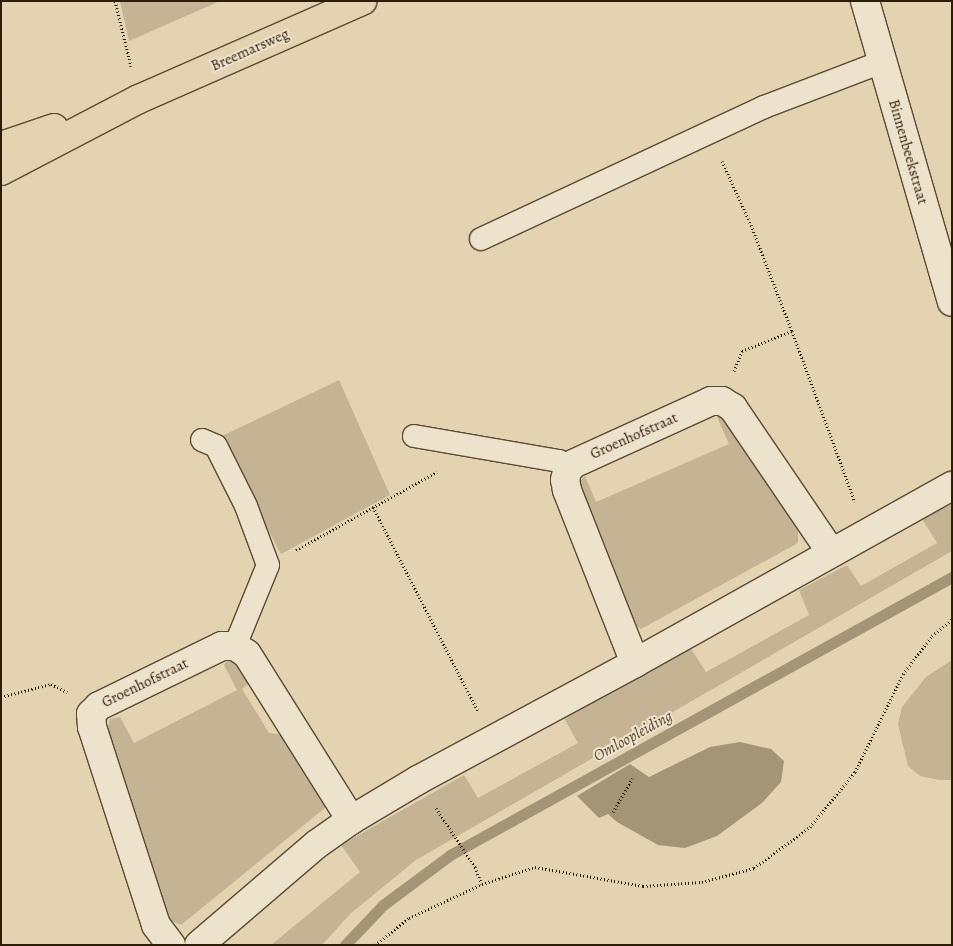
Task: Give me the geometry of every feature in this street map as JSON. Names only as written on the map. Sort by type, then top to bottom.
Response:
[{"type":"main road","name":"Breemarsweg","points":[[1,171],[139,99],[362,1]]},
{"type":"main road","name":"Breemarsweg","points":[[1,146],[139,99]]},
{"type":"street","name":"Binnenbeekstraat","points":[[865,1],[952,302]]},
{"type":"street","name":"Groenhofstraat","points":[[569,468],[579,461],[711,401],[722,401]]},
{"type":"street","points":[[722,401],[733,408],[831,552]]},
{"type":"street","points":[[569,468],[565,480],[567,490],[635,663]]},
{"type":"street","points":[[199,945],[317,844],[351,820],[418,780],[635,663],[952,486]]},
{"type":"street","name":"Groenhofstraat","points":[[171,945],[156,925],[92,727],[91,714],[96,708],[222,646],[235,646]]},
{"type":"street","points":[[235,646],[247,654],[351,820]]},
{"type":"lane","points":[[481,239],[764,107],[882,62]]},
{"type":"lane","points":[[414,436],[559,461],[569,468]]},
{"type":"lane","points":[[202,440],[216,446],[246,506],[268,565],[235,646]]},
{"type":"path","points":[[116,1],[139,99]]},
{"type":"path","points":[[709,133],[751,225],[866,533]]},
{"type":"path","points":[[722,401],[742,351],[792,331]]},
{"type":"path","points":[[268,565],[445,468],[491,450]]},
{"type":"path","points":[[373,507],[493,740]]},
{"type":"path","points":[[375,945],[409,918],[482,884],[535,867],[643,886],[702,882],[754,868],[810,826],[855,772],[903,674],[932,636],[952,619]]},
{"type":"path","points":[[1,697],[51,684],[96,708]]},
{"type":"path","points":[[613,812],[633,778]]},
{"type":"path","points":[[449,828],[475,867],[482,884]]},
{"type":"shaded area","points":[[120,1],[220,1],[129,41]]},
{"type":"shaded area","points":[[339,380],[390,495],[281,554],[222,436]]},
{"type":"shaded area","points":[[721,413],[798,528],[798,543],[641,629],[631,619],[579,482],[585,476],[596,502],[729,444],[717,417]]},
{"type":"shaded area","points":[[952,504],[952,551],[416,860],[350,914],[322,945],[271,945],[360,872],[341,845],[464,775],[478,798],[578,743],[564,718],[691,649],[706,672],[809,615],[799,590],[847,565],[861,586],[937,543],[922,519]]},
{"type":"shaded area","points":[[229,658],[234,659],[251,682],[242,689],[269,733],[285,735],[320,791],[326,807],[181,925],[168,919],[107,731],[108,725],[110,719],[120,717],[134,743],[237,690],[224,665]]},
{"type":"shaded area","points":[[952,660],[952,780],[939,780],[920,776],[908,766],[898,724],[902,707],[926,677]]},
{"type":"shaded area","points":[[740,742],[771,749],[784,761],[781,782],[762,803],[717,836],[685,848],[658,845],[617,822],[608,814],[599,818],[577,796],[630,764],[649,777],[710,747]]},
{"type":"waterway","name":"Omloopleiding","points":[[345,945],[383,905],[450,855],[952,577]]}]
